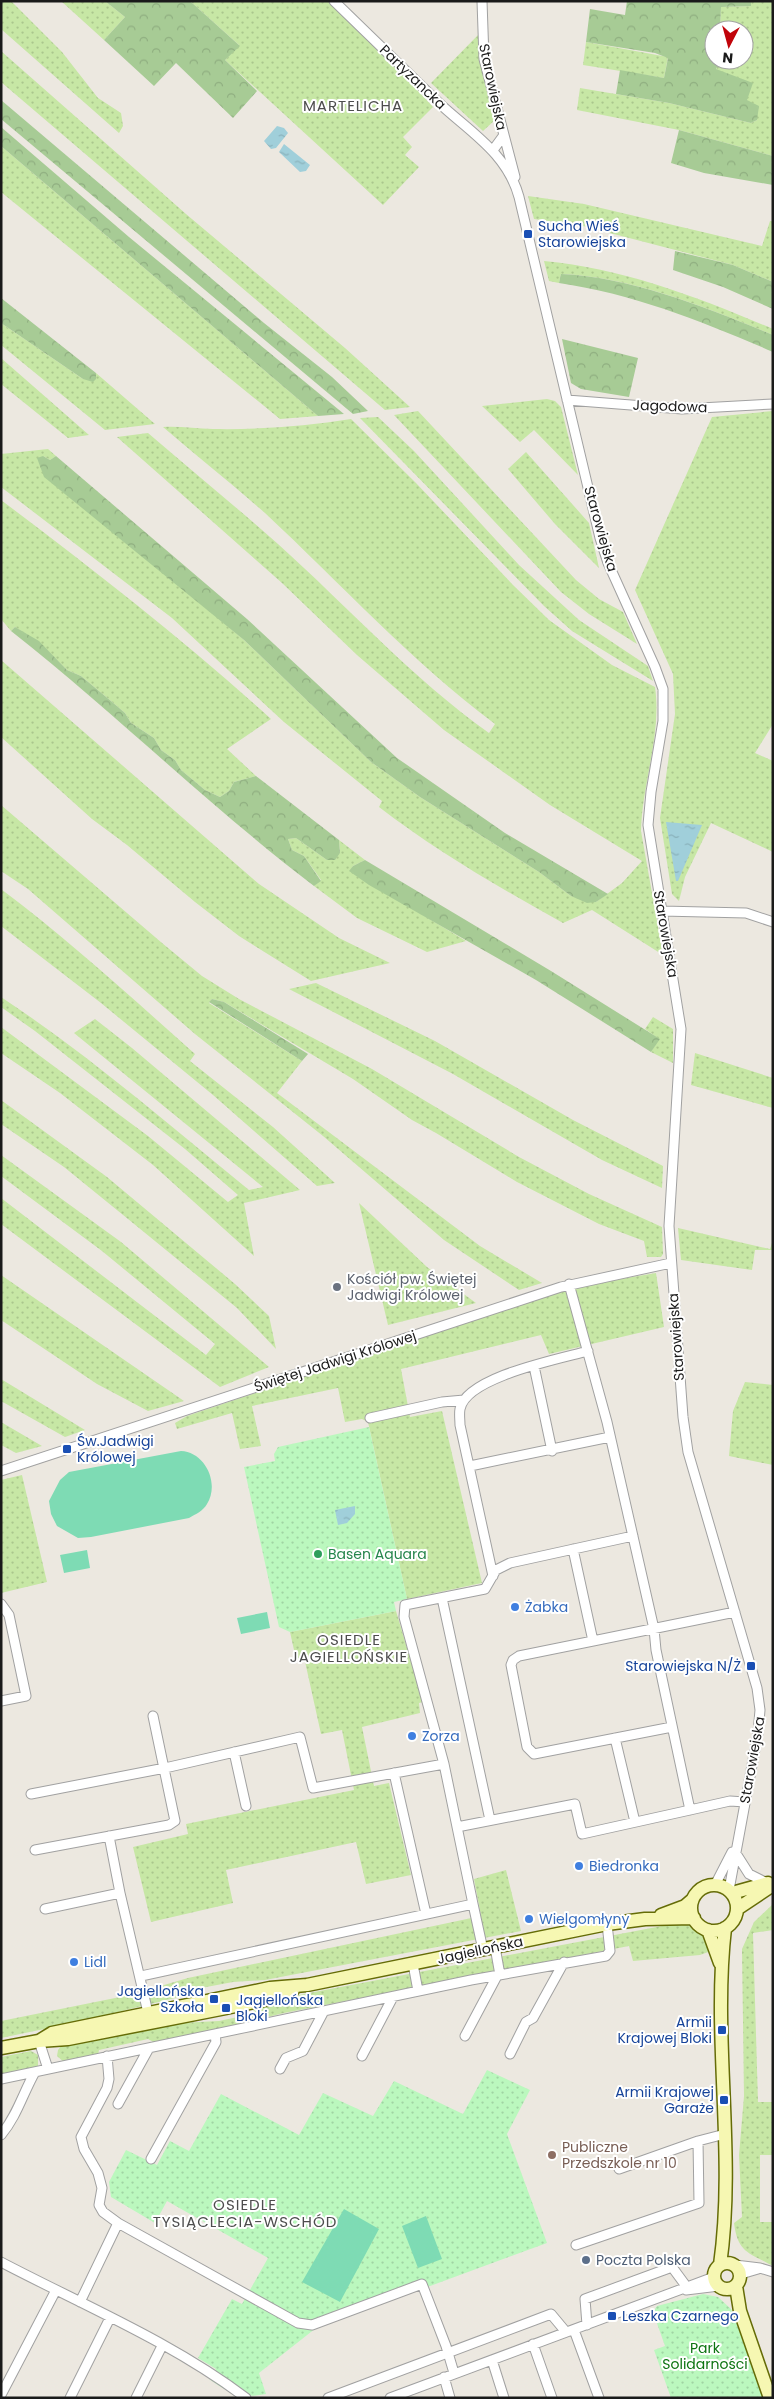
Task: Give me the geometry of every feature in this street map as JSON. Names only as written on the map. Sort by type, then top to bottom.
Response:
[{"type":"street","name":"Partyzancka","points":[[334,1],[438,102],[493,150]]},
{"type":"street","name":"Starowiejska","points":[[482,1],[484,58],[504,135],[493,150],[506,165],[515,182],[605,554],[663,689],[663,721],[651,792],[648,825],[681,1029],[670,1201],[671,1263],[684,1434],[757,1688],[760,1710],[758,1733],[736,1848],[731,1892]]},
{"type":"street","points":[[504,135],[515,171],[515,182]]},
{"type":"street","name":"Jagodowa","points":[[567,400],[682,409],[773,404]]},
{"type":"street","points":[[662,911],[746,912],[773,922]]},
{"type":"street","name":"Świętej Jadwigi Królowej","points":[[1,1471],[569,1284],[671,1263]]},
{"type":"street","points":[[569,1284],[588,1351],[633,1536],[654,1629],[656,1650],[690,1810]]},
{"type":"street","points":[[493,1576],[460,1424],[460,1409],[464,1400],[476,1388],[496,1377],[588,1351]]},
{"type":"street","points":[[534,1366],[552,1451]]},
{"type":"street","points":[[370,1418],[442,1402],[464,1400]]},
{"type":"street","points":[[470,1466],[610,1438]]},
{"type":"street","points":[[465,2036],[498,1976],[473,1904],[444,1764],[403,1610],[405,1605],[485,1589],[496,1570],[510,1563],[633,1536]]},
{"type":"street","points":[[573,1549],[593,1641]]},
{"type":"street","points":[[442,1598],[490,1820]]},
{"type":"street","points":[[1,1604],[9,1615],[26,1696],[1,1701]]},
{"type":"street","points":[[672,1727],[534,1754],[527,1747],[511,1665],[513,1660],[519,1656],[735,1612]]},
{"type":"street","points":[[35,1850],[170,1825],[176,1821],[153,1716]]},
{"type":"street","points":[[30,1794],[165,1768],[300,1737],[313,1788],[444,1764]]},
{"type":"street","points":[[616,1738],[635,1822]]},
{"type":"street","points":[[234,1752],[246,1806]]},
{"type":"street","points":[[394,1773],[426,1914]]},
{"type":"street","points":[[457,1827],[575,1804],[582,1834],[730,1801],[745,1802]]},
{"type":"street","points":[[110,1836],[120,1894],[141,1976],[149,2017]]},
{"type":"street","points":[[736,1848],[750,1874],[771,1884]]},
{"type":"street","points":[[715,1885],[736,1848]]},
{"type":"street","points":[[720,1963],[708,1930],[694,1918],[691,1906],[692,1900],[701,1889],[715,1885],[731,1892],[771,1884]]},
{"type":"street","points":[[737,1909],[771,1884]]},
{"type":"street","points":[[731,1892],[737,1909],[735,1917],[725,1928],[720,1963],[725,2134],[724,2230],[727,2276],[770,2398]]},
{"type":"street","points":[[45,1910],[120,1894]]},
{"type":"street","name":"Jagiellońska","points":[[653,1918],[685,1906],[692,1900]]},
{"type":"street","points":[[141,1976],[473,1904]]},
{"type":"street","name":"Jagiellońska","points":[[1,2048],[39,2041],[68,2039],[149,2017],[272,1998],[307,1985],[607,1924],[653,1918],[694,1918]]},
{"type":"street","points":[[1,2078],[418,1991],[564,1962],[606,1956],[610,1951],[607,1924]]},
{"type":"street","points":[[708,1930],[725,1928]]},
{"type":"street","points":[[510,2054],[526,2022],[533,2018],[564,1962]]},
{"type":"street","points":[[413,1964],[418,1991]]},
{"type":"street","points":[[362,2056],[393,1997]]},
{"type":"street","points":[[280,2069],[286,2058],[303,2051],[324,2012]]},
{"type":"street","points":[[151,2159],[216,2042],[215,2034]]},
{"type":"street","points":[[39,2041],[48,2069]]},
{"type":"street","points":[[118,2104],[149,2048]]},
{"type":"street","points":[[107,2056],[109,2079],[107,2088],[82,2137],[84,2149],[98,2173],[102,2188],[100,2205],[103,2212],[118,2224],[298,2324],[312,2325],[422,2284],[454,2373]]},
{"type":"street","points":[[1,2135],[15,2115],[22,2096],[35,2072]]},
{"type":"street","points":[[619,2169],[698,2141],[725,2134]]},
{"type":"street","points":[[576,2245],[699,2203],[698,2141]]},
{"type":"street","points":[[80,2302],[118,2224]]},
{"type":"street","points":[[1,2262],[162,2346],[220,2379],[246,2398]]},
{"type":"street","points":[[587,2325],[585,2299],[672,2267],[686,2286]]},
{"type":"street","points":[[676,2291],[686,2286],[760,2268],[773,2272]]},
{"type":"street","points":[[390,2398],[676,2291],[727,2276]]},
{"type":"street","points":[[1,2395],[56,2290]]},
{"type":"street","points":[[328,2398],[551,2314],[570,2331],[599,2398]]},
{"type":"street","points":[[70,2398],[110,2318]]},
{"type":"street","points":[[533,2344],[552,2398]]},
{"type":"street","points":[[136,2398],[162,2346]]},
{"type":"street","points":[[492,2360],[504,2398]]},
{"type":"street","points":[[444,2377],[450,2398]]},
{"type":"green space","points":[[1,1],[11,1],[62,52],[98,98],[121,113],[123,126],[119,133],[1,29]]},
{"type":"green space","points":[[61,1],[105,1],[125,17],[104,40]]},
{"type":"green space","points":[[105,1],[190,1],[240,46],[225,60],[257,91],[233,118],[176,63],[154,86],[104,40],[125,17]]},
{"type":"green space","points":[[190,1],[330,1],[380,49],[433,107],[403,137],[412,147],[405,155],[419,167],[383,205],[225,60],[239,45]]},
{"type":"green space","points":[[627,1],[751,1],[751,6],[721,7],[720,20],[704,20],[704,70],[719,70],[753,83],[747,100],[759,106],[757,120],[751,123],[669,103],[616,94],[620,70],[664,78],[668,58],[655,53],[586,42],[590,9],[625,15]]},
{"type":"green space","points":[[751,1],[773,1],[773,156],[679,130],[577,110],[580,88],[669,103],[751,123],[757,120],[747,100],[717,70],[754,70],[754,20],[720,20],[721,7],[751,6]]},
{"type":"green space","points":[[478,35],[482,70],[495,120],[483,131],[431,83]]},
{"type":"green space","points":[[586,42],[668,57],[664,78],[583,65]]},
{"type":"green space","points":[[1,51],[186,214],[345,348],[410,407],[385,410],[1,82]]},
{"type":"green space","points":[[1,100],[264,323],[332,377],[368,411],[353,414],[1,119]]},
{"type":"green space","points":[[1,127],[129,237],[344,414],[318,416],[1,146]]},
{"type":"green space","points":[[679,130],[773,156],[773,185],[704,173],[671,163]]},
{"type":"green space","points":[[1,146],[318,416],[280,419],[1,192]]},
{"type":"green space","points":[[528,196],[584,204],[762,246],[770,221],[773,221],[773,282],[733,265],[583,226],[534,219]]},
{"type":"green space","points":[[675,251],[733,265],[773,282],[773,309],[723,287],[673,270]]},
{"type":"green space","points":[[544,261],[603,270],[661,286],[718,306],[773,329],[773,335],[696,305],[615,281],[561,274],[559,283],[549,281]]},
{"type":"green space","points":[[561,274],[615,281],[669,296],[722,314],[773,335],[773,352],[668,310],[614,294],[559,283]]},
{"type":"green space","points":[[1,298],[96,373],[96,379],[93,382],[83,379],[1,323]]},
{"type":"green space","points":[[1,323],[83,379],[96,379],[96,373],[155,424],[105,430],[1,345]]},
{"type":"green space","points":[[562,339],[638,358],[629,397],[581,389],[571,383]]},
{"type":"green space","points":[[1,358],[89,435],[68,438],[1,384]]},
{"type":"green space","points":[[547,399],[555,401],[561,407],[578,475],[534,430],[520,442],[482,406]]},
{"type":"green space","points":[[418,411],[576,580],[599,599],[623,612],[637,644],[589,614],[561,592],[394,415]]},
{"type":"green space","points":[[773,411],[773,724],[755,753],[773,761],[773,852],[711,823],[685,877],[679,901],[672,894],[660,818],[675,714],[673,674],[635,590],[712,417]]},
{"type":"green space","points":[[378,417],[414,451],[519,565],[579,620],[648,666],[653,681],[572,631],[544,606],[360,418]]},
{"type":"green space","points":[[351,419],[549,620],[612,665],[655,687],[656,723],[641,831],[663,955],[592,910],[563,923],[423,839],[379,807],[382,801],[284,722],[172,618],[1,487],[1,454],[48,449],[56,456],[50,460],[43,456],[170,577],[244,640],[371,762],[420,797],[539,872],[571,896],[596,902],[622,883],[642,861],[550,805],[444,730],[357,655],[282,583],[117,437],[148,433],[278,544],[433,689],[489,733],[495,724],[464,700],[405,648],[265,513],[163,427],[213,429],[265,428],[299,426]]},
{"type":"green space","points":[[526,452],[589,523],[599,568],[555,524],[508,469]]},
{"type":"green space","points":[[43,456],[50,460],[56,456],[247,619],[397,758],[505,833],[608,894],[596,902],[587,903],[571,896],[539,872],[420,797],[371,762],[244,640],[44,477],[37,458]]},
{"type":"green space","points":[[1,500],[139,606],[271,719],[227,749],[256,776],[234,782],[229,791],[220,797],[205,790],[181,770],[175,760],[161,750],[154,738],[131,723],[125,713],[81,676],[67,670],[46,649],[15,627],[11,631],[1,619]]},
{"type":"green space","points":[[15,627],[39,641],[67,670],[81,676],[125,713],[131,723],[154,738],[161,750],[175,760],[181,770],[205,790],[220,797],[229,791],[234,782],[256,776],[339,840],[340,853],[335,860],[327,860],[296,838],[288,839],[292,850],[304,856],[321,881],[314,886],[237,824],[50,662],[11,631]]},
{"type":"green space","points":[[1,660],[259,884],[339,938],[390,963],[311,981],[239,936],[195,902],[127,845],[92,819],[1,737]]},
{"type":"green space","points":[[1,805],[202,976],[239,999],[372,1069],[519,1157],[589,1194],[662,1227],[663,1254],[661,1257],[647,1257],[644,1241],[599,1224],[517,1182],[412,1120],[353,1079],[224,1002],[212,999],[209,1003],[302,1061],[277,1093],[480,1246],[542,1283],[519,1290],[444,1240],[323,1136],[195,1034],[28,889],[1,871]]},
{"type":"green space","points":[[296,838],[327,860],[340,853],[339,840],[365,860],[353,866],[350,871],[466,941],[427,952],[357,918],[314,886],[321,880],[304,856],[292,850],[288,839]]},
{"type":"green space","points":[[365,860],[551,971],[660,1039],[651,1052],[536,980],[369,885],[349,871],[353,866]]},
{"type":"green space","points":[[1,889],[51,928],[124,991],[195,1054],[190,1061],[273,1127],[335,1183],[317,1186],[213,1095],[101,1003],[1,926]]},
{"type":"green space","points":[[316,983],[435,1041],[573,1120],[663,1166],[662,1188],[602,1160],[453,1074],[289,989]]},
{"type":"green space","points":[[1,997],[97,1066],[249,1190],[263,1187],[74,1033],[95,1019],[300,1190],[244,1203],[254,1256],[153,1165],[60,1093],[1,1053],[1,1027],[148,1136],[228,1202],[238,1195],[185,1149],[35,1031],[1,1007]]},
{"type":"green space","points":[[212,999],[224,1002],[308,1054],[302,1061],[209,1002]]},
{"type":"green space","points":[[653,1017],[673,1029],[673,1063],[651,1052],[659,1039],[645,1029]]},
{"type":"green space","points":[[695,1053],[773,1078],[773,1108],[691,1085]]},
{"type":"green space","points":[[1,1100],[107,1177],[235,1284],[269,1316],[276,1349],[237,1308],[64,1167],[1,1124]]},
{"type":"green space","points":[[1,1155],[121,1242],[269,1367],[220,1387],[1,1224],[1,1198],[206,1355],[215,1344],[102,1251],[1,1176]]},
{"type":"green space","points":[[359,1203],[427,1267],[476,1303],[388,1325]]},
{"type":"green space","points":[[678,1228],[770,1249],[773,1240],[773,1250],[755,1250],[752,1270],[681,1260]]},
{"type":"green space","points":[[656,1273],[664,1327],[549,1354],[541,1335],[401,1369],[410,1417],[442,1411],[482,1583],[407,1599],[368,1422],[362,1419],[345,1422],[338,1388],[252,1406],[261,1446],[240,1449],[232,1413],[177,1429],[175,1423],[187,1416],[551,1294],[585,1285]]},
{"type":"green space","points":[[1,1275],[184,1401],[148,1411],[97,1384],[1,1320]]},
{"type":"green space","points":[[1,1379],[85,1430],[65,1437],[1,1401]]},
{"type":"green space","points":[[745,1382],[773,1385],[773,1465],[729,1456],[733,1411]]},
{"type":"green space","points":[[1,1422],[42,1446],[16,1453],[1,1445]]},
{"type":"green space","points":[[369,1427],[407,1599],[394,1602],[396,1611],[290,1632],[279,1627],[244,1467],[275,1461],[274,1454],[278,1447]]},
{"type":"green space","points":[[181,1451],[197,1457],[208,1470],[211,1478],[211,1496],[207,1504],[197,1514],[189,1518],[91,1537],[78,1538],[57,1526],[51,1514],[49,1501],[60,1480],[69,1472]]},
{"type":"green space","points":[[22,1475],[47,1582],[1,1593],[1,1480]]},
{"type":"green space","points":[[87,1550],[90,1568],[64,1573],[60,1555]]},
{"type":"green space","points":[[396,1611],[423,1702],[419,1703],[420,1713],[362,1727],[374,1786],[389,1783],[411,1875],[366,1884],[356,1842],[226,1870],[233,1903],[151,1922],[133,1847],[188,1834],[186,1824],[354,1790],[342,1730],[321,1734],[304,1657],[296,1659],[290,1632]]},
{"type":"green space","points":[[267,1612],[270,1628],[241,1634],[237,1618]]},
{"type":"green space","points":[[506,1870],[521,1931],[265,1980],[233,1982],[201,1988],[183,1996],[73,2023],[1,2038],[1,2021],[130,1995],[188,1978],[481,1916],[474,1879]]},
{"type":"green space","points":[[773,1904],[773,1930],[753,1933],[758,2102],[773,2102],[773,2155],[760,2155],[760,2222],[773,2222],[773,2266],[751,2254],[742,2246],[738,2240],[734,2223],[742,2217],[739,2155],[744,2096],[742,1949],[754,1922]]},
{"type":"green space","points":[[683,1922],[704,1935],[711,1951],[700,1955],[633,1961],[629,1946],[284,2013],[157,2044],[148,2039],[99,2050],[98,2055],[65,2063],[57,2056],[58,2050],[62,2045],[160,2024],[219,2021],[247,2015],[265,2003],[304,1994]]},
{"type":"green space","points":[[31,2051],[38,2055],[38,2068],[1,2076],[1,2057]]},
{"type":"green space","points":[[487,2070],[530,2090],[507,2134],[547,2243],[316,2328],[259,2373],[266,2394],[249,2396],[236,2394],[209,2379],[216,2369],[198,2358],[232,2299],[242,2304],[268,2258],[167,2201],[155,2223],[111,2197],[109,2182],[126,2150],[157,2165],[170,2141],[189,2151],[221,2094],[299,2135],[323,2093],[373,2116],[394,2081],[463,2114]]},
{"type":"green space","points":[[344,2209],[379,2229],[340,2302],[302,2282]]},
{"type":"green space","points":[[426,2216],[442,2259],[418,2268],[402,2226]]},
{"type":"green space","name":"Park Solidarności","points":[[703,2294],[718,2297],[731,2309],[765,2398],[671,2398],[654,2350],[665,2346],[653,2312],[657,2306]]},
{"type":"water","points":[[277,126],[284,128],[288,133],[276,148],[271,149],[264,141]]},
{"type":"water","points":[[284,144],[310,165],[306,171],[300,172],[279,152]]},
{"type":"water","points":[[666,822],[702,825],[678,881],[676,881]]},
{"type":"water","points":[[355,1506],[355,1514],[347,1523],[338,1525],[335,1510]]},
{"type":"place","name":"Sucha Wieś Starowiejska","points":[[528,234]]},
{"type":"place","name":"Kościół pw. Świętej Jadwigi Królowej","points":[[337,1287]]},
{"type":"place","name":"Św.Jadwigi Królowej","points":[[67,1449]]},
{"type":"place","name":"Basen Aquara","points":[[318,1554]]},
{"type":"place","name":"Żabka","points":[[515,1607]]},
{"type":"place","name":"Starowiejska N/Ż","points":[[751,1666]]},
{"type":"place","name":"Zorza","points":[[412,1736]]},
{"type":"place","name":"Biedronka","points":[[579,1866]]},
{"type":"place","name":"Wielgomłyny","points":[[529,1919]]},
{"type":"place","name":"Lidl","points":[[74,1962]]},
{"type":"place","name":"Jagiellońska Szkoła","points":[[214,1999]]},
{"type":"place","name":"Jagiellońska Bloki","points":[[226,2008]]},
{"type":"place","name":"Armii Krajowej Bloki","points":[[722,2030]]},
{"type":"place","name":"Armii Krajowej Garaże","points":[[724,2100]]},
{"type":"place","name":"Publiczne Przedszkole nr 10","points":[[552,2155]]},
{"type":"place","name":"Poczta Polska","points":[[586,2260]]},
{"type":"place","name":"Leszka Czarnego","points":[[612,2316]]},
{"type":"district","name":"MARTELICHA","points":[[353,105]]},
{"type":"district","name":"OSIEDLE JAGIELLOŃSKIE","points":[[349,1648]]},
{"type":"district","name":"OSIEDLE TYSIĄCLECIA-WSCHÓD","points":[[245,2212]]}]
